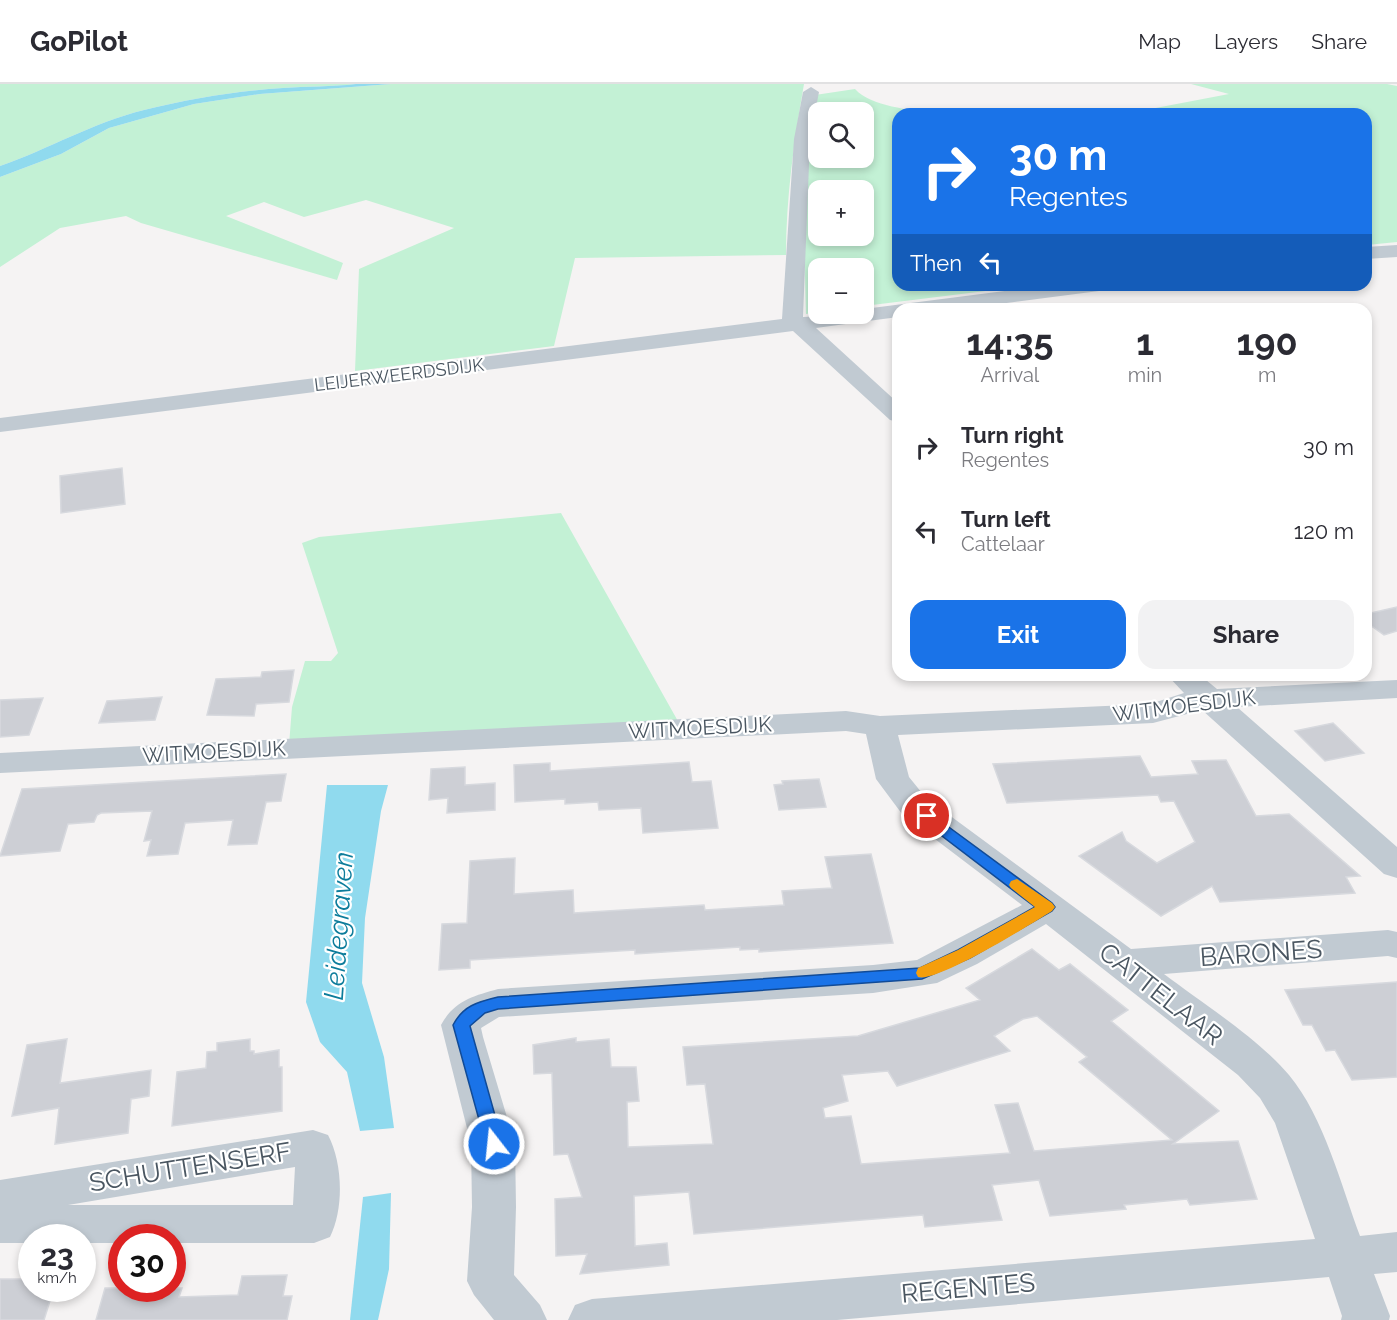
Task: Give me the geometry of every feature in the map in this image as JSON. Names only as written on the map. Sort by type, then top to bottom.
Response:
[{"type":"street","points":[[811,92],[802,139],[791,317],[892,409]]},
{"type":"street","points":[[1372,253],[1397,250]]},
{"type":"street","points":[[1372,266],[1397,264]]},
{"type":"street","points":[[958,303],[1052,291]]},
{"type":"street","name":"LEIJERWEERDSDIJK","points":[[0,425],[892,311]]},
{"type":"street","points":[[1189,681],[1397,866]]},
{"type":"street","name":"WITMOESDIJK","points":[[0,763],[846,721],[880,726],[1153,712],[1188,702],[1210,699],[1397,689]]},
{"type":"street","name":"CATTELAAR","points":[[880,726],[893,779],[914,806],[1124,963],[1251,1064],[1275,1087],[1295,1120],[1366,1316],[1365,1320]]},
{"type":"street","points":[[523,1320],[490,1281],[494,1207],[494,1144],[463,1037],[461,1025],[469,1015],[480,1008],[498,1003],[922,973],[964,954],[1047,907]]},
{"type":"street","name":"BARONES","points":[[1124,963],[1388,943],[1397,945]]},
{"type":"street","name":"SCHUTTENSERF","points":[[0,1198],[313,1147],[317,1165],[314,1224],[0,1224]]},
{"type":"street","points":[[1344,1257],[1397,1252]]},
{"type":"street","name":"REGENTES","points":[[592,1320],[1344,1257]]},
{"type":"green space","points":[[0,84],[356,84],[248,91],[161,106],[106,122],[0,166]]},
{"type":"green space","points":[[391,84],[804,84],[791,170],[786,255],[575,258],[554,346],[355,371],[359,269],[454,228],[366,200],[304,217],[264,202],[226,216],[343,263],[337,280],[141,223],[126,216],[60,228],[0,267],[0,177],[61,154],[109,128],[194,104],[260,94]]},
{"type":"green space","points":[[1191,84],[1387,84],[1397,86],[1397,242],[1372,244],[1372,108],[1156,108],[1229,94]]},
{"type":"green space","points":[[855,89],[871,100],[899,108],[892,108],[892,291],[985,291],[874,305],[874,258],[808,258],[808,314],[806,314],[804,231],[808,143],[808,168],[874,168],[874,102],[814,102],[815,95]]},
{"type":"green space","points":[[561,513],[679,723],[289,745],[292,707],[305,661],[331,661],[338,653],[302,543],[319,537]]},
{"type":"water","points":[[391,84],[260,94],[194,104],[109,128],[61,154],[0,177],[0,166],[106,122],[144,110],[248,91]]},
{"type":"water","name":"Leidegraven","points":[[327,785],[388,785],[381,811],[365,918],[362,983],[384,1057],[394,1128],[360,1131],[347,1072],[320,1042],[306,1002]]},
{"type":"water","points":[[391,1193],[389,1269],[378,1320],[350,1320],[363,1197]]},
{"type":"building","points":[[122,468],[125,504],[61,513],[60,476]]},
{"type":"building","points":[[1397,607],[1397,631],[1384,635],[1372,626],[1372,613]]},
{"type":"building","points":[[294,670],[289,702],[256,704],[254,716],[207,715],[216,679],[261,677],[262,672]]},
{"type":"building","points":[[162,697],[155,720],[99,723],[107,701]]},
{"type":"building","points":[[43,698],[29,735],[0,737],[0,700]]},
{"type":"building","points":[[1333,723],[1364,753],[1325,761],[1295,731]]},
{"type":"building","points":[[1140,756],[1151,777],[1198,774],[1192,761],[1226,760],[1256,816],[1289,814],[1360,876],[1346,877],[1355,893],[1220,902],[1212,886],[1161,916],[1079,856],[1122,832],[1126,841],[1157,863],[1195,842],[1174,801],[1161,802],[1158,795],[1007,803],[993,764]]},
{"type":"building","points":[[689,762],[692,782],[711,781],[718,828],[643,833],[641,808],[599,810],[598,802],[565,804],[565,799],[515,802],[514,765],[550,763],[550,771]]},
{"type":"building","points":[[465,767],[465,785],[495,783],[495,810],[447,813],[448,798],[429,800],[431,769]]},
{"type":"building","points":[[286,774],[281,801],[266,802],[257,844],[228,845],[233,820],[185,823],[178,854],[147,856],[151,840],[144,841],[152,811],[101,813],[97,815],[94,822],[68,824],[60,851],[0,856],[22,789]]},
{"type":"building","points":[[819,779],[826,807],[779,810],[774,785],[783,784],[782,781]]},
{"type":"building","points":[[871,854],[893,943],[759,952],[759,949],[740,950],[740,947],[635,954],[635,950],[470,960],[470,968],[439,970],[442,924],[467,923],[470,861],[515,858],[514,894],[573,890],[574,913],[704,905],[705,910],[784,905],[782,891],[832,888],[825,857]]},
{"type":"building","points":[[1032,949],[1059,970],[1070,964],[1128,1010],[1111,1021],[1219,1111],[1173,1144],[1238,1141],[1257,1199],[1190,1205],[1187,1199],[1124,1205],[1126,1209],[1050,1216],[1039,1180],[992,1185],[1002,1220],[925,1227],[923,1215],[694,1234],[689,1192],[634,1196],[635,1246],[667,1243],[669,1265],[580,1274],[587,1254],[556,1256],[555,1199],[582,1197],[568,1154],[554,1155],[552,1073],[534,1074],[533,1045],[576,1038],[576,1042],[609,1039],[611,1067],[636,1067],[639,1101],[627,1102],[628,1147],[713,1144],[705,1084],[687,1085],[683,1047],[858,1036],[980,1000],[966,988]],"holes":[[[1037,1016],[1087,1057],[1079,1062],[1172,1140],[1034,1151],[1018,1103],[995,1105],[1010,1153],[861,1164],[851,1116],[825,1118],[823,1108],[848,1101],[842,1075],[888,1071],[897,1086],[1010,1051],[994,1036],[1023,1019]]]},
{"type":"building","points":[[1397,982],[1397,1077],[1352,1080],[1335,1050],[1326,1051],[1312,1025],[1303,1025],[1285,990]]},
{"type":"building","points":[[67,1039],[60,1083],[151,1070],[149,1096],[131,1099],[128,1133],[55,1144],[59,1108],[12,1116],[27,1045]]},
{"type":"building","points":[[250,1039],[250,1051],[254,1051],[254,1054],[279,1050],[279,1067],[282,1067],[282,1111],[172,1126],[177,1072],[206,1068],[207,1052],[217,1051],[217,1043]]},
{"type":"building","points":[[287,1275],[283,1296],[292,1296],[287,1320],[96,1320],[105,1288],[108,1288],[108,1302],[186,1302],[186,1297],[238,1295],[242,1276]]},
{"type":"building","points":[[0,1279],[18,1279],[18,1302],[50,1302],[44,1320],[0,1320]]},
{"type":"slow traffic","points":[[924,973],[964,954],[1047,907],[1017,885]]},
{"type":"route","points":[[494,1144],[461,1025],[469,1015],[480,1008],[498,1003],[873,979],[922,973],[964,954],[1047,907],[927,816]]}]
